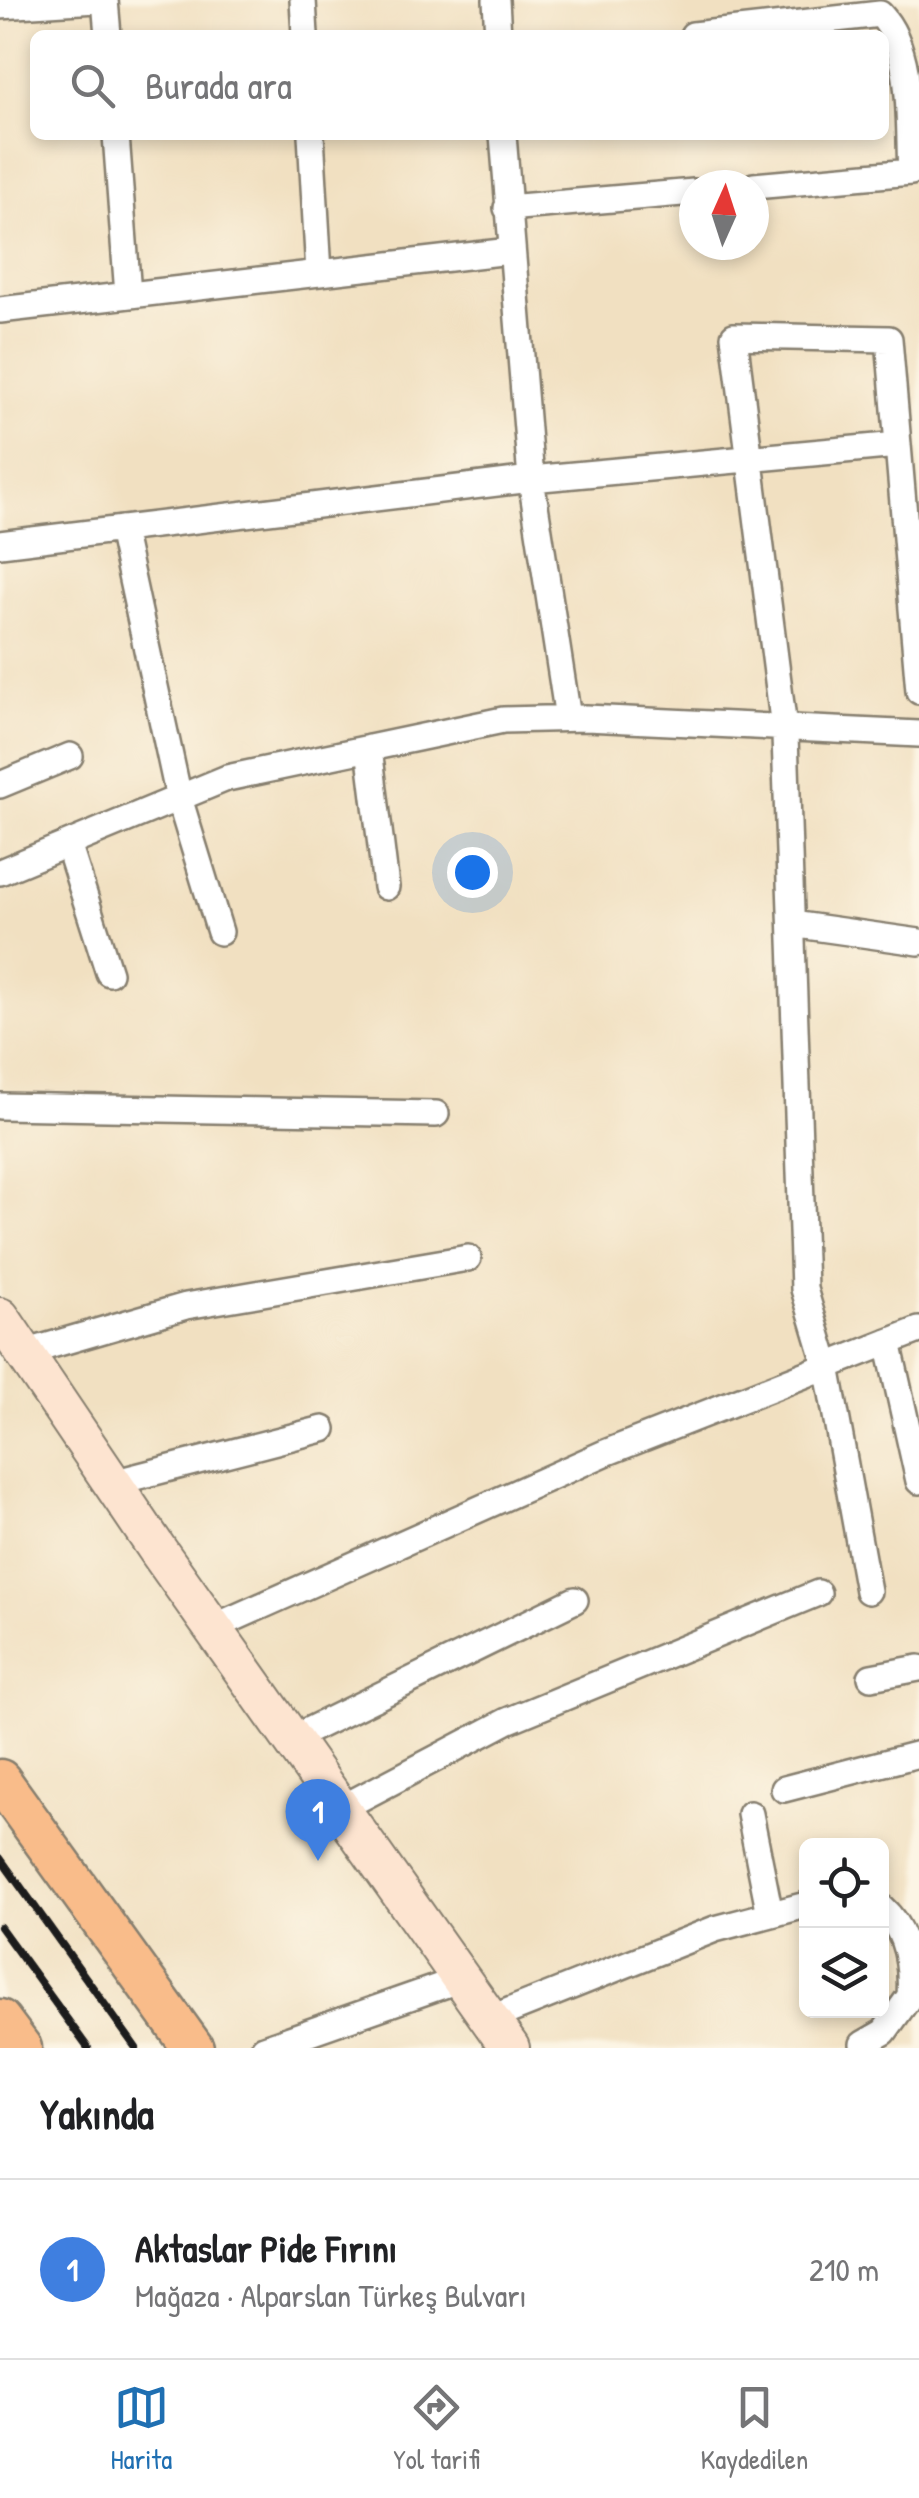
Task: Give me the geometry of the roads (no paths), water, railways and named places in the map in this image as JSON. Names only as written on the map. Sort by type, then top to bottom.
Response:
[{"type":"main road","points":[[0,1780],[193,2048]]},
{"type":"main road","points":[[0,2020],[21,2048]]},
{"type":"street","points":[[0,6],[97,0]]},
{"type":"street","points":[[106,0],[108,30]]},
{"type":"street","points":[[303,0],[305,30]]},
{"type":"street","points":[[496,0],[498,30]]},
{"type":"street","points":[[738,30],[880,14],[892,26],[912,73],[911,172],[769,185]]},
{"type":"street","points":[[116,140],[128,295]]},
{"type":"street","points":[[311,140],[319,273]]},
{"type":"street","points":[[503,140],[531,479],[568,718]]},
{"type":"street","points":[[507,208],[679,193]]},
{"type":"street","points":[[0,310],[510,251]]},
{"type":"street","points":[[868,1591],[827,1366],[804,1290],[784,727],[734,336],[889,340],[919,691]]},
{"type":"street","points":[[0,544],[531,479],[898,445]]},
{"type":"street","points":[[121,529],[179,798],[220,932]]},
{"type":"street","points":[[1,870],[227,778],[503,720],[568,718],[919,734]]},
{"type":"street","points":[[369,748],[386,887]]},
{"type":"street","points":[[0,785],[70,756]]},
{"type":"street","points":[[68,844],[109,973]]},
{"type":"street","points":[[792,924],[919,942]]},
{"type":"street","points":[[0,1106],[436,1114]]},
{"type":"street","points":[[24,1353],[186,1306],[468,1258]]},
{"type":"street","points":[[0,1317],[212,1628],[500,2033],[714,1928],[799,1907]]},
{"type":"street","points":[[212,1628],[605,1453],[919,1330]]},
{"type":"street","points":[[888,1342],[919,1481]]},
{"type":"street","points":[[112,1483],[323,1429]]},
{"type":"street","points":[[340,1808],[507,1721],[818,1593]]},
{"type":"street","points":[[291,1739],[575,1600]]},
{"type":"street","points":[[871,1677],[919,1668]]},
{"type":"street","points":[[784,1788],[919,1754]]},
{"type":"street","points":[[750,1814],[770,1914]]},
{"type":"street","points":[[864,2048],[863,2044],[884,2032],[910,1996],[911,1975],[904,1946],[896,1922],[889,1915]]},
{"type":"street","points":[[264,2048],[462,1979]]},
{"type":"railway","points":[[0,1858],[136,2048]]},
{"type":"railway","points":[[0,1927],[88,2048]]},
{"type":"place","name":"Aktaslar Pide Fırını","points":[[318,1861]]}]
